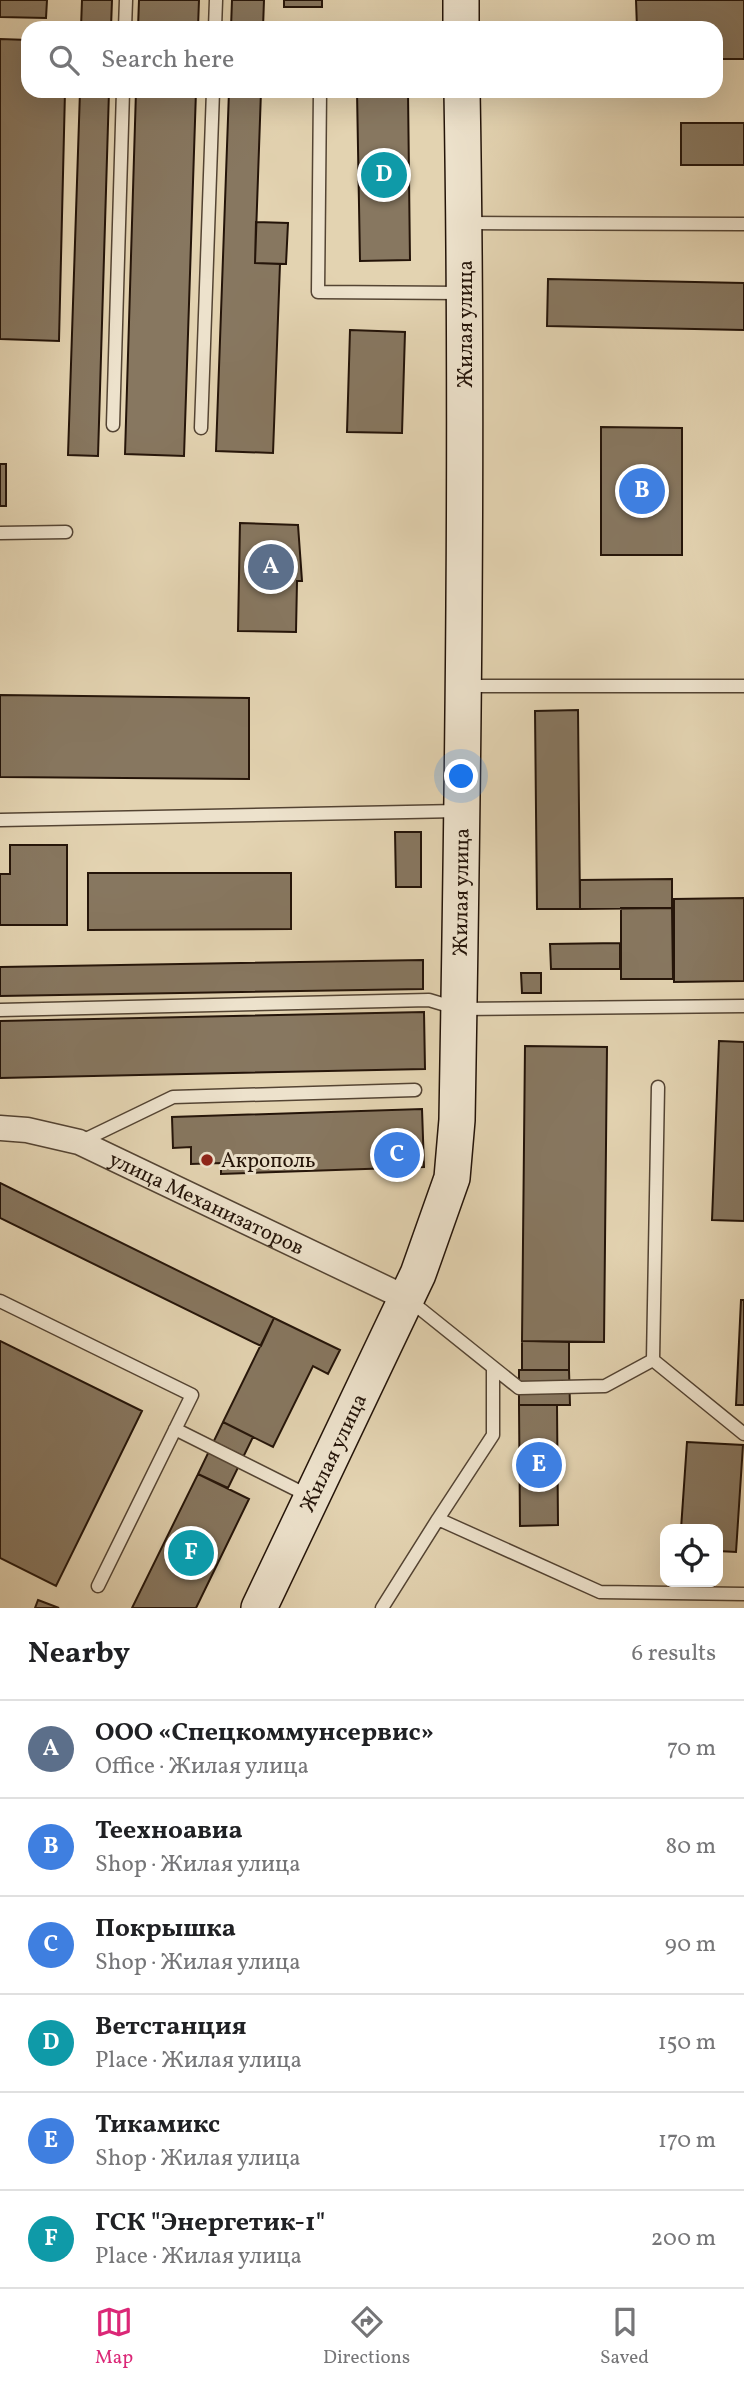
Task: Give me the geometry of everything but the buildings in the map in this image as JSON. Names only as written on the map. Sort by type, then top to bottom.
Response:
[{"type":"main road","points":[[461,0],[461,21]]},
{"type":"main road","name":"Жилая улица","points":[[260,1608],[406,1298],[452,1178],[457,1120],[462,811],[466,293],[462,98]]},
{"type":"street","name":"улица Механизаторов","points":[[0,1128],[79,1142],[406,1298]]},
{"type":"lane","points":[[125,21],[126,0]]},
{"type":"lane","points":[[215,21],[216,0]]},
{"type":"lane","points":[[113,425],[123,98]]},
{"type":"lane","points":[[201,428],[213,98]]},
{"type":"lane","points":[[320,98],[318,292],[466,293]]},
{"type":"lane","points":[[464,223],[744,224]]},
{"type":"lane","points":[[0,533],[66,532]]},
{"type":"lane","points":[[463,686],[744,686]]},
{"type":"lane","points":[[0,820],[462,811]]},
{"type":"lane","points":[[0,1010],[429,1000],[459,1009],[744,1006]]},
{"type":"lane","points":[[653,1360],[658,1087]]},
{"type":"lane","points":[[79,1142],[173,1097],[415,1090]]},
{"type":"lane","points":[[406,1298],[519,1388],[605,1386],[653,1360]]},
{"type":"lane","points":[[0,1301],[192,1395],[98,1586]]},
{"type":"lane","points":[[653,1360],[744,1434]]},
{"type":"lane","points":[[382,1608],[493,1435],[493,1367]]},
{"type":"lane","points":[[175,1429],[312,1497]]},
{"type":"lane","points":[[438,1519],[600,1592],[744,1594]]},
{"type":"place","name":"Ветстанция","points":[[384,175]]},
{"type":"place","name":"Теехноавиа","points":[[642,491]]},
{"type":"place","name":"ООО «Спецкоммунсервис»","points":[[271,567]]},
{"type":"place","name":"Покрышка","points":[[397,1155]]},
{"type":"place","name":"Акрополь","points":[[207,1160]]},
{"type":"place","name":"Тикамикс","points":[[539,1465]]},
{"type":"place","name":"ГСК \"Энергетик-1\"","points":[[191,1553]]}]
